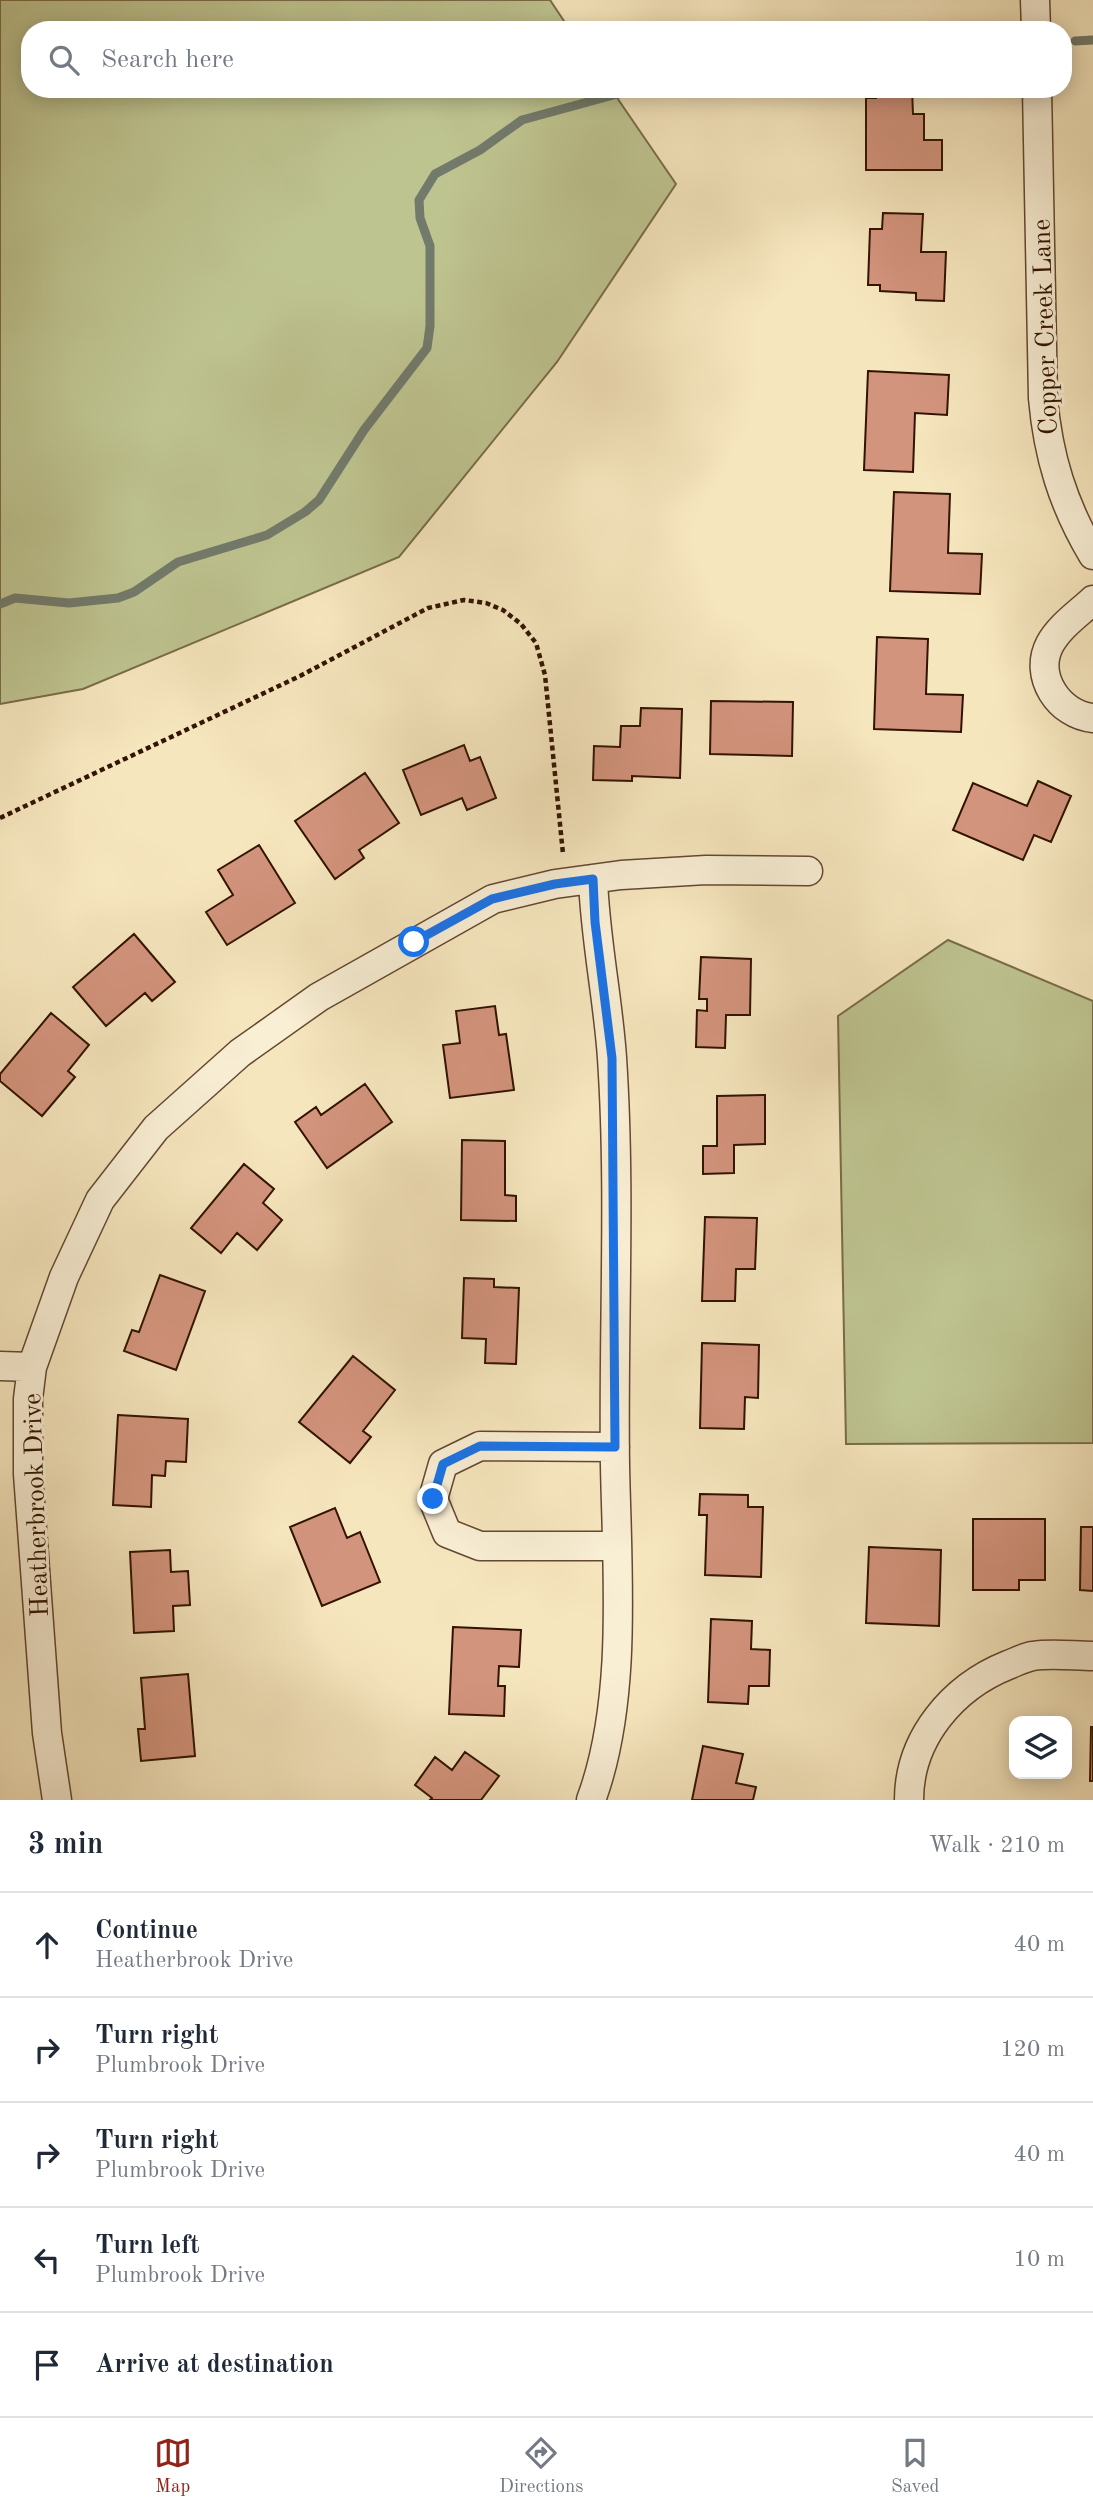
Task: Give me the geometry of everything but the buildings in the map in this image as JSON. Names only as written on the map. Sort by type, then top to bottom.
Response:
[{"type":"street","points":[[1035,0],[1036,21]]},
{"type":"street","name":"Copper Creek Lane","points":[[1037,98],[1046,437],[1064,497],[1093,555]]},
{"type":"street","points":[[1093,600],[1061,630],[1049,646],[1045,669],[1048,684],[1065,708],[1093,718]]},
{"type":"street","name":"Heatherbrook Drive","points":[[57,1800],[47,1733],[28,1474],[28,1399],[32,1367],[64,1276],[100,1200],[156,1128],[240,1053],[319,997],[492,899],[580,880],[706,870],[808,870]]},
{"type":"street","points":[[580,880],[595,922],[612,1058],[616,1546],[613,1704],[604,1765],[591,1800]]},
{"type":"street","points":[[0,1366],[32,1367]]},
{"type":"street","points":[[615,1447],[480,1446],[443,1464],[433,1499],[447,1533],[480,1546],[616,1546]]},
{"type":"street","points":[[909,1800],[909,1786],[922,1741],[946,1706],[981,1676],[1032,1656],[1093,1656]]},
{"type":"path","points":[[0,818],[300,676],[428,608],[447,602],[486,603],[503,610],[522,624],[536,643],[545,675],[580,880]]},
{"type":"green space","points":[[0,0],[550,0],[564,21],[21,21],[21,98],[617,98],[676,184],[557,362],[399,557],[83,689],[0,704]]},
{"type":"green space","points":[[948,940],[1093,1001],[1093,1443],[846,1444],[838,1016]]},
{"type":"waterway","points":[[1075,41],[1093,40]]},
{"type":"waterway","points":[[0,604],[15,598],[69,603],[118,598],[134,592],[178,562],[267,535],[305,512],[319,500],[364,430],[427,348],[430,326],[430,246],[420,218],[419,200],[435,174],[480,150],[522,120],[602,98]]},
{"type":"route","points":[[414,942],[492,899],[555,884],[593,879],[595,922],[612,1058],[615,1447],[480,1446],[443,1464],[433,1499]]}]
